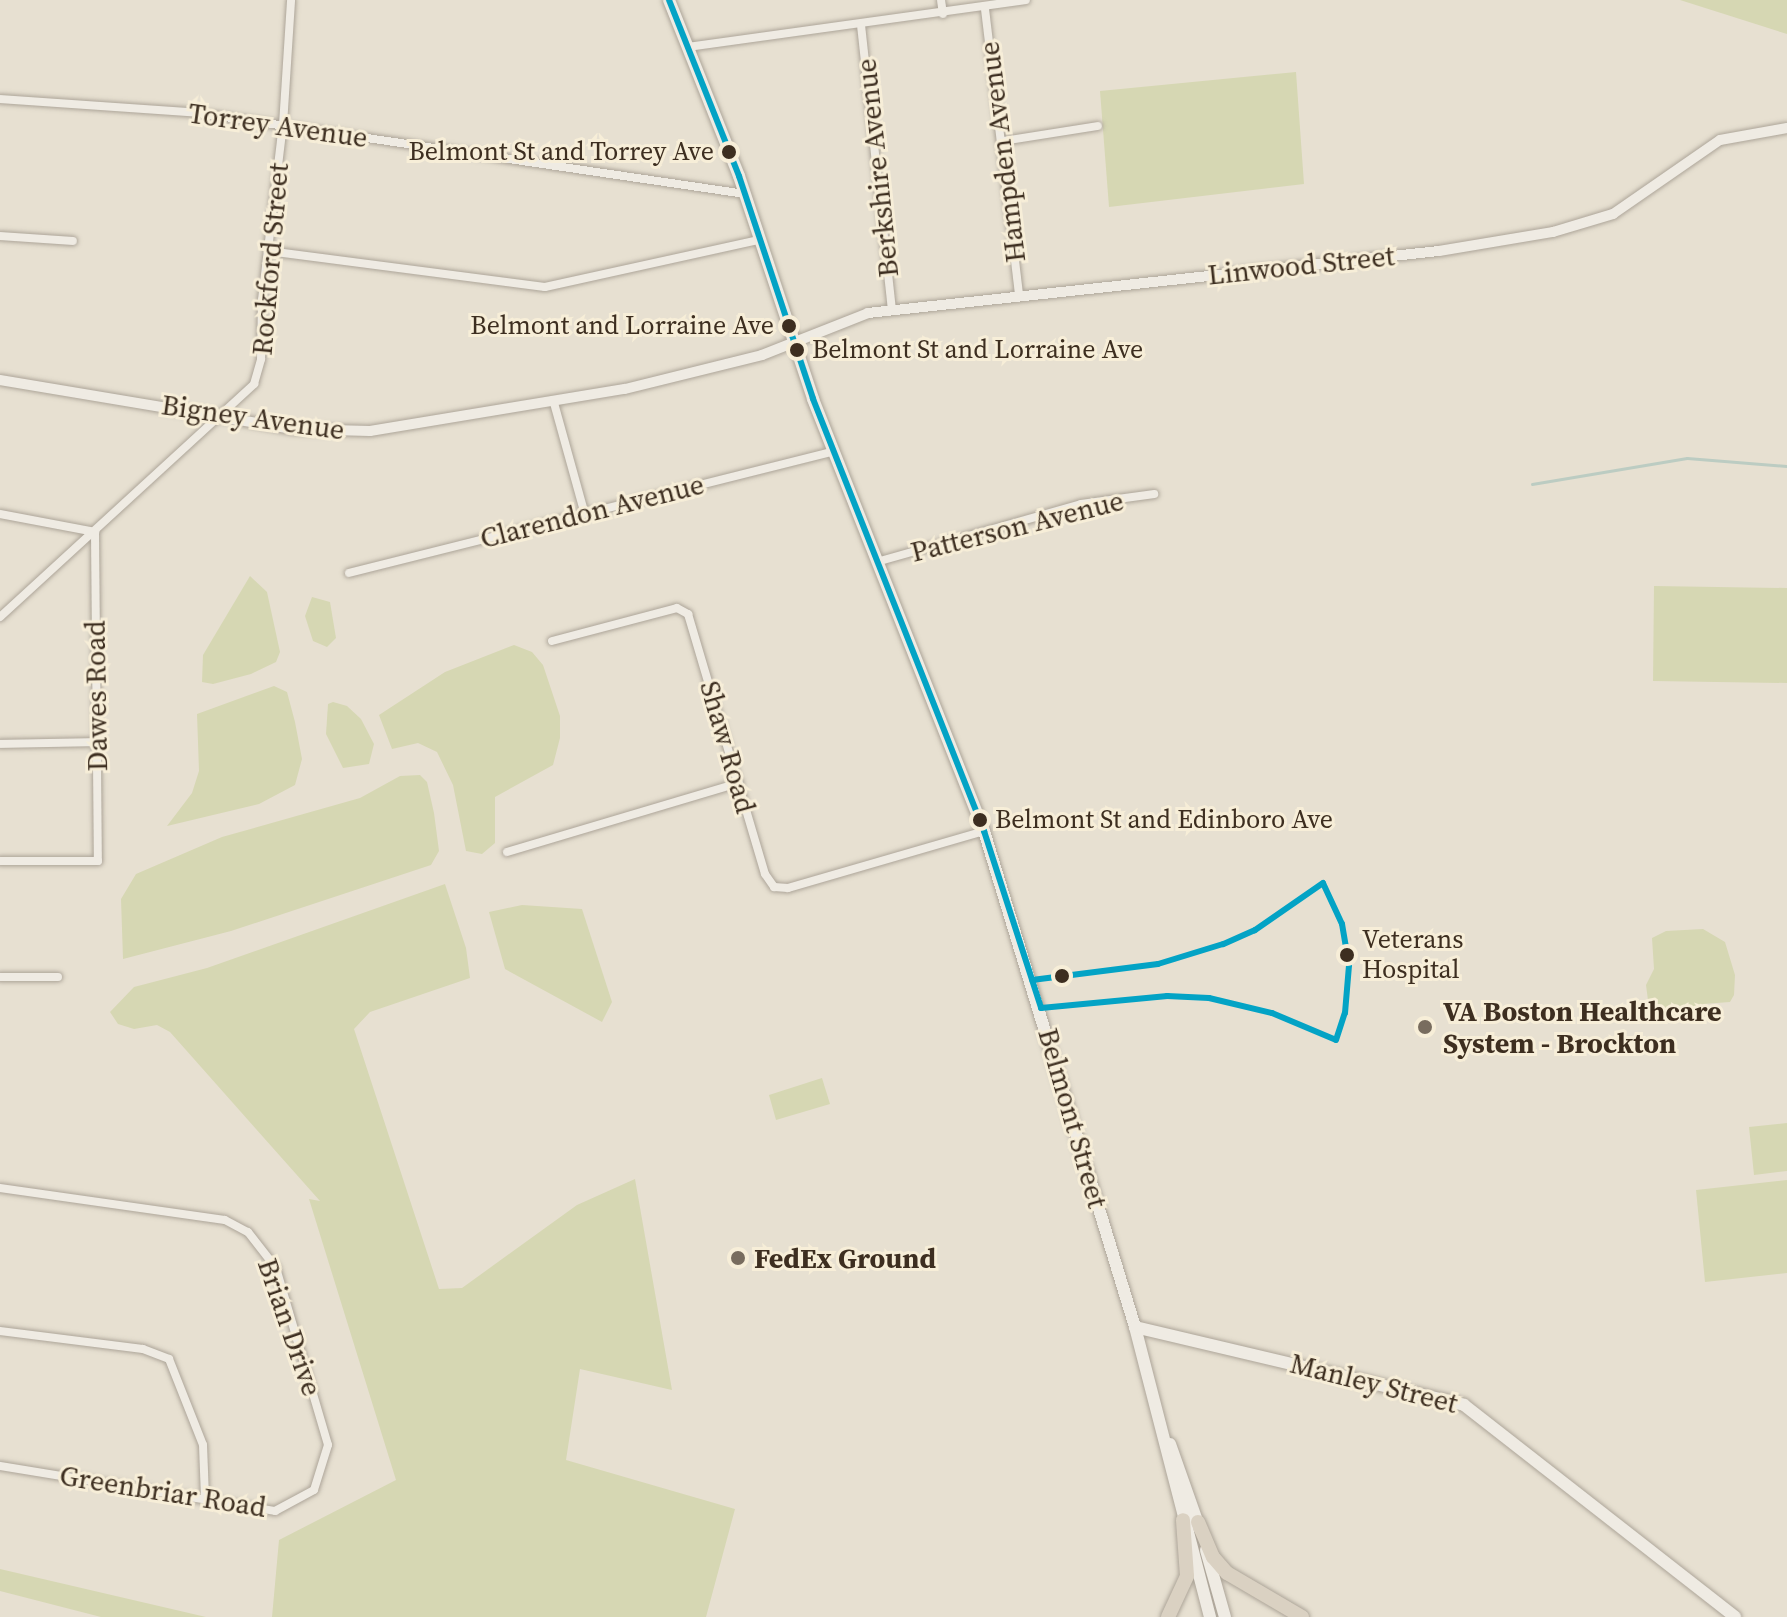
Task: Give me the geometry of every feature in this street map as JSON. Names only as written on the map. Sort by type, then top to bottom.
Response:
[{"type":"highway","points":[[1168,1617],[1187,1576],[1190,1521]]},
{"type":"highway","points":[[1190,1521],[1227,1573],[1302,1617]]},
{"type":"main road","name":"Belmont Street","points":[[669,0],[745,194],[792,340],[984,831],[1135,1327],[1190,1521],[1225,1617]]},
{"type":"main road","name":"Manley Street","points":[[1135,1327],[1469,1407],[1735,1617]]},
{"type":"main road","name":"Belmont Street","points":[[1190,1521],[1210,1617]]},
{"type":"street","name":"Rockford Street","points":[[0,617],[250,388],[259,371],[268,251],[283,125],[291,0]]},
{"type":"street","points":[[941,0],[943,14]]},
{"type":"street","points":[[688,47],[985,9],[1026,0]]},
{"type":"street","name":"Hampden Avenue","points":[[985,9],[1019,296]]},
{"type":"street","name":"Berkshire Avenue","points":[[861,25],[892,310]]},
{"type":"street","name":"Torrey Avenue","points":[[0,99],[198,113],[745,194]]},
{"type":"street","points":[[1003,141],[1098,126]]},
{"type":"street","name":"Linwood Street","points":[[792,340],[843,320],[892,310],[1439,251],[1553,232],[1613,214],[1720,140],[1787,128]]},
{"type":"street","points":[[0,236],[73,241]]},
{"type":"street","points":[[268,251],[537,287],[758,240]]},
{"type":"street","name":"Bigney Avenue","points":[[0,380],[350,433],[554,403],[762,355],[792,340]]},
{"type":"street","points":[[554,403],[584,511]]},
{"type":"street","name":"Clarendon Avenue","points":[[349,573],[584,511],[835,451]]},
{"type":"street","name":"Patterson Avenue","points":[[880,561],[1081,504],[1154,494]]},
{"type":"street","points":[[0,514],[95,532]]},
{"type":"street","name":"Dawes Road","points":[[0,861],[98,861],[95,532]]},
{"type":"street","name":"Shaw Road","points":[[552,641],[683,610],[693,624],[771,885],[788,888],[984,831]]},
{"type":"street","points":[[0,744],[97,742]]},
{"type":"street","points":[[507,852],[739,783]]},
{"type":"street","points":[[0,977],[58,977]]},
{"type":"street","name":"Brian Drive","points":[[0,1188],[225,1220],[254,1237],[276,1268],[323,1422],[327,1451],[317,1486]]},
{"type":"street","points":[[0,1331],[154,1351],[169,1359],[203,1445],[205,1497]]},
{"type":"street","name":"Greenbriar Road","points":[[0,1466],[205,1497],[251,1510],[275,1511],[300,1502],[317,1486]]},
{"type":"green space","points":[[1680,0],[1787,0],[1787,34]]},
{"type":"green space","points":[[1296,72],[1304,184],[1109,207],[1100,91]]},
{"type":"green space","points":[[250,576],[267,592],[280,652],[276,662],[251,674],[213,684],[202,682],[203,655]]},
{"type":"green space","points":[[1654,586],[1787,588],[1787,683],[1653,681]]},
{"type":"green space","points":[[312,597],[330,602],[336,638],[327,647],[313,641],[305,616]]},
{"type":"green space","points":[[514,645],[532,652],[543,665],[560,716],[560,738],[553,765],[495,797],[495,843],[482,854],[466,851],[453,785],[437,752],[418,743],[392,749],[379,715],[445,672]]},
{"type":"green space","points":[[274,686],[287,692],[295,722],[302,759],[295,785],[259,804],[167,826],[192,793],[199,771],[197,714]]},
{"type":"green space","points":[[333,702],[347,706],[361,719],[374,744],[369,764],[343,768],[326,734],[328,704]]},
{"type":"green space","points":[[420,775],[427,782],[439,851],[431,865],[231,931],[123,959],[121,899],[136,874],[222,837],[360,798],[400,776]]},
{"type":"green space","points":[[445,884],[466,948],[470,978],[370,1012],[354,1029],[439,1289],[462,1288],[577,1205],[635,1179],[672,1390],[580,1369],[566,1460],[735,1509],[706,1617],[272,1617],[279,1540],[396,1480],[309,1199],[320,1201],[170,1032],[157,1025],[134,1029],[118,1024],[110,1012],[134,987],[207,968]]},
{"type":"green space","points":[[522,905],[582,909],[612,1002],[602,1022],[505,969],[489,912]]},
{"type":"green space","points":[[1703,929],[1725,942],[1735,975],[1734,995],[1730,1002],[1703,1004],[1690,1018],[1651,1023],[1646,985],[1654,969],[1652,938],[1666,931]]},
{"type":"green space","points":[[822,1078],[830,1104],[776,1120],[769,1095]]},
{"type":"green space","points":[[1787,1123],[1787,1171],[1754,1175],[1749,1127]]},
{"type":"green space","points":[[1787,1180],[1787,1273],[1705,1282],[1696,1190]]},
{"type":"green space","points":[[0,1569],[206,1617],[101,1617],[0,1591]]},
{"type":"waterway","points":[[1532,484],[1687,458],[1787,466]]},
{"type":"transit line","points":[[669,0],[739,176],[813,399],[984,831],[1041,1008],[1167,996],[1209,998],[1272,1013],[1336,1040],[1345,1013],[1349,965],[1342,924],[1323,883],[1255,930],[1223,944],[1158,964],[1032,980]]},
{"type":"place","name":"Belmont St and Torrey Ave","points":[[729,152]]},
{"type":"place","name":"Belmont and Lorraine Ave","points":[[789,326]]},
{"type":"place","name":"Belmont St and Lorraine Ave","points":[[797,350]]},
{"type":"place","name":"Belmont St and Edinboro Ave","points":[[980,820]]},
{"type":"place","name":"Veterans Hospital","points":[[1347,955]]},
{"type":"place","name":"VA Boston Healthcare System - Brockton","points":[[1425,1027]]},
{"type":"place","name":"FedEx Ground","points":[[738,1258]]}]
